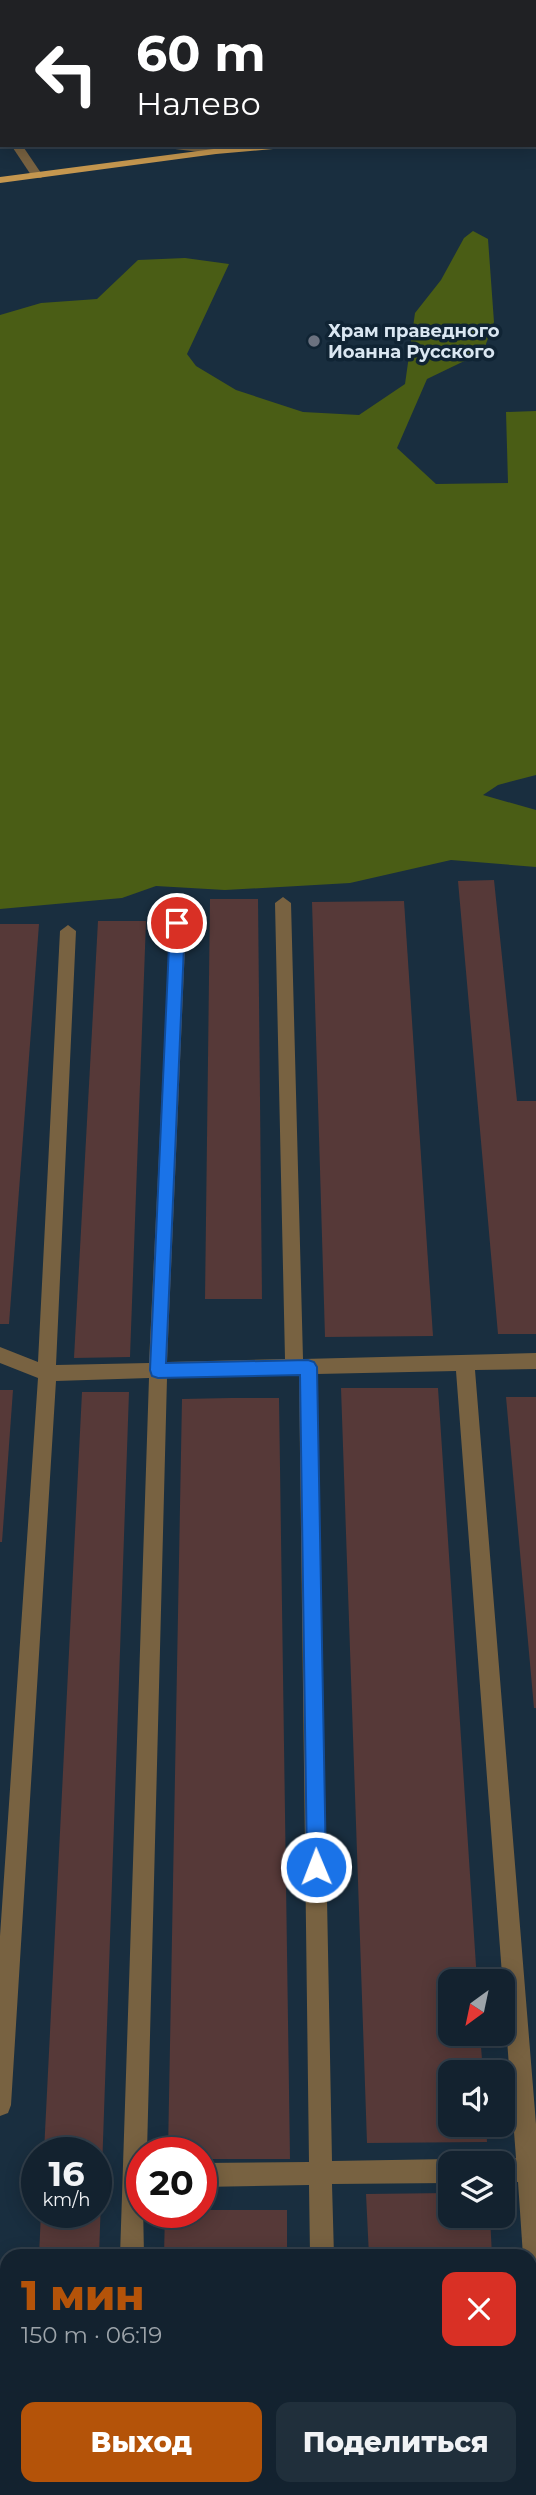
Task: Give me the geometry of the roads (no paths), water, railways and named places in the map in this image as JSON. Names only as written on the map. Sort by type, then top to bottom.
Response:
[{"type":"main road","points":[[0,180],[261,147]]},
{"type":"lane","points":[[17,147],[37,176]]},
{"type":"lane","points":[[183,147],[216,151]]},
{"type":"lane","points":[[283,903],[301,1367],[322,2249]]},
{"type":"lane","points":[[139,2137],[158,1370],[177,923]]},
{"type":"lane","points":[[0,2105],[47,1373],[68,931]]},
{"type":"lane","points":[[0,1355],[47,1373],[536,1361]]},
{"type":"lane","points":[[465,1363],[530,2114],[528,2170],[534,2249]]},
{"type":"lane","points":[[515,2170],[528,2170]]},
{"type":"lane","points":[[217,2175],[438,2171]]},
{"type":"lane","points":[[133,2249],[134,2228]]},
{"type":"place","name":"Храм праведного Иоанна Русского","points":[[314,341]]}]
